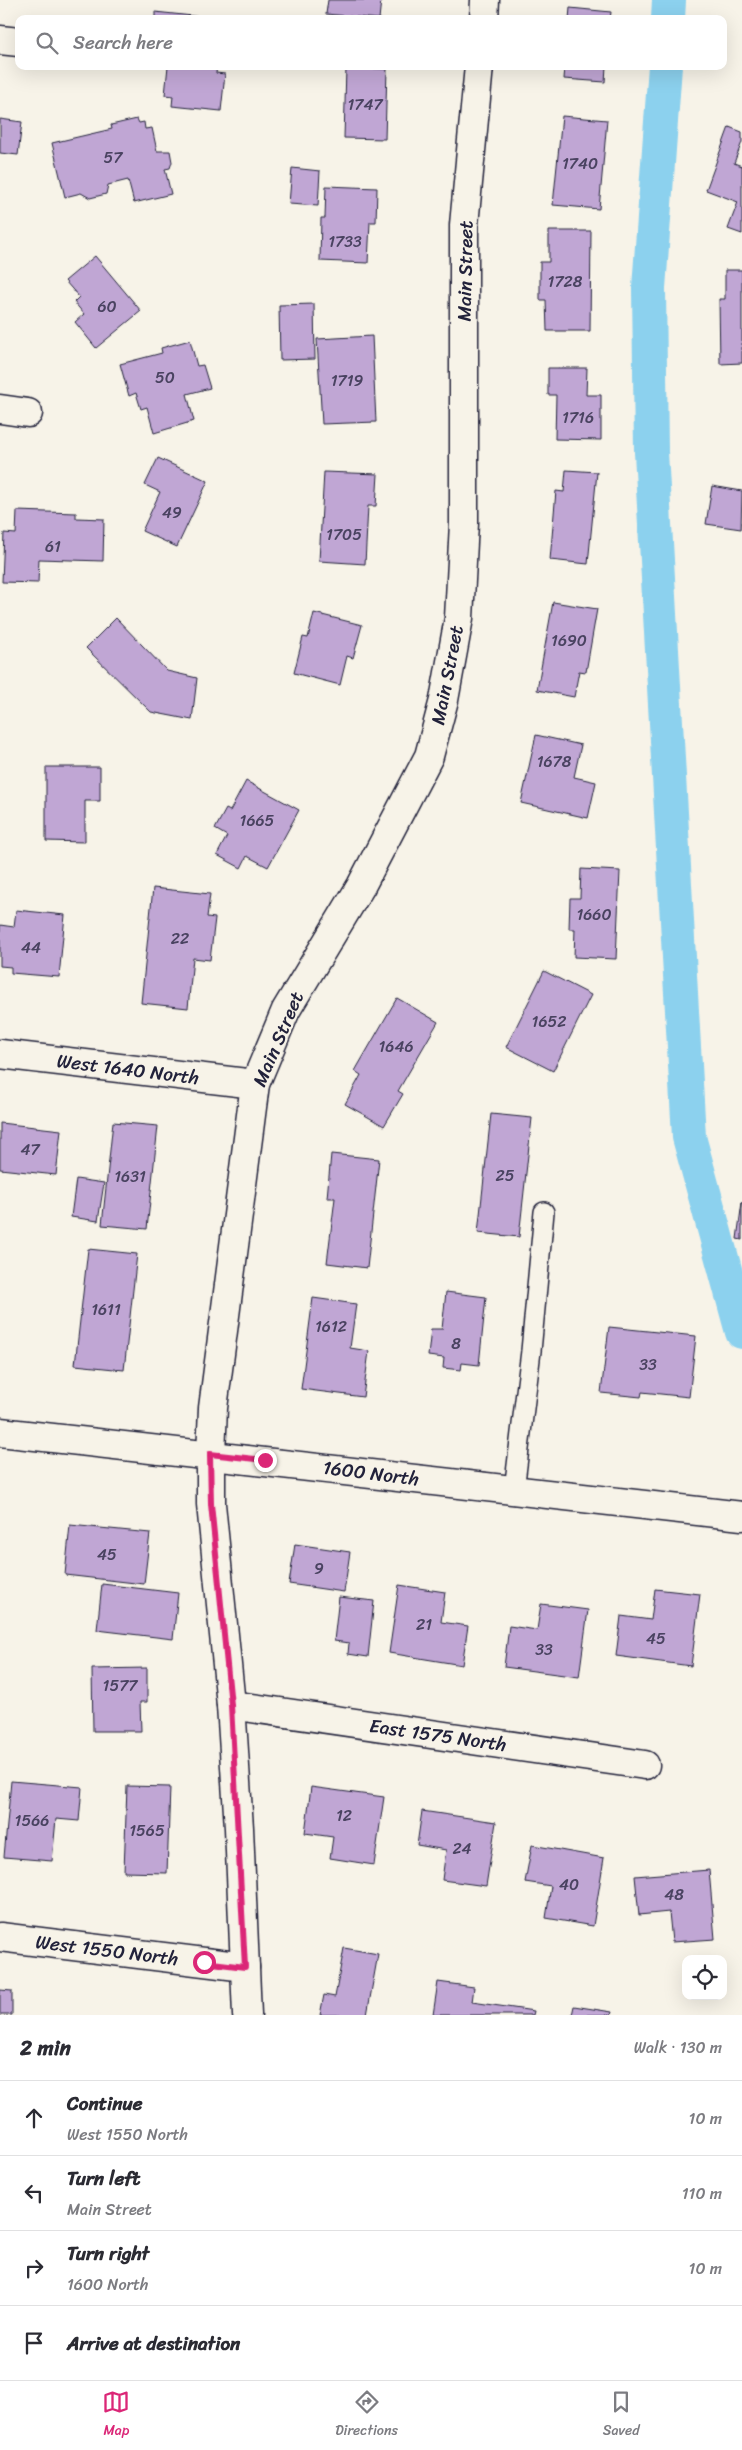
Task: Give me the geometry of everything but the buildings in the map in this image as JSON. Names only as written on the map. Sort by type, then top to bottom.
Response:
[{"type":"street","points":[[484,15],[486,0]]},
{"type":"street","points":[[0,40],[15,42]]},
{"type":"street","name":"Main Street","points":[[246,2015],[231,1705],[211,1504],[210,1454],[213,1408],[255,1084],[286,1010],[361,886],[429,756],[444,700],[459,618],[464,523],[464,225],[479,70]]},
{"type":"street","points":[[0,409],[28,413]]},
{"type":"street","name":"West 1640 North","points":[[0,1054],[255,1084]]},
{"type":"street","name":"1600 North","points":[[0,1432],[210,1454],[742,1516]]},
{"type":"street","name":"East 1575 North","points":[[231,1705],[644,1765]]},
{"type":"street","name":"West 1550 North","points":[[0,1938],[245,1967]]},
{"type":"lane","points":[[514,1490],[531,1351],[544,1212]]},
{"type":"waterway","points":[[668,15],[669,0]]},
{"type":"waterway","points":[[665,70],[649,288],[651,452],[689,1137],[742,1332]]},
{"type":"route","points":[[204,1962],[245,1967],[231,1705],[211,1504],[210,1454],[265,1460]]}]
